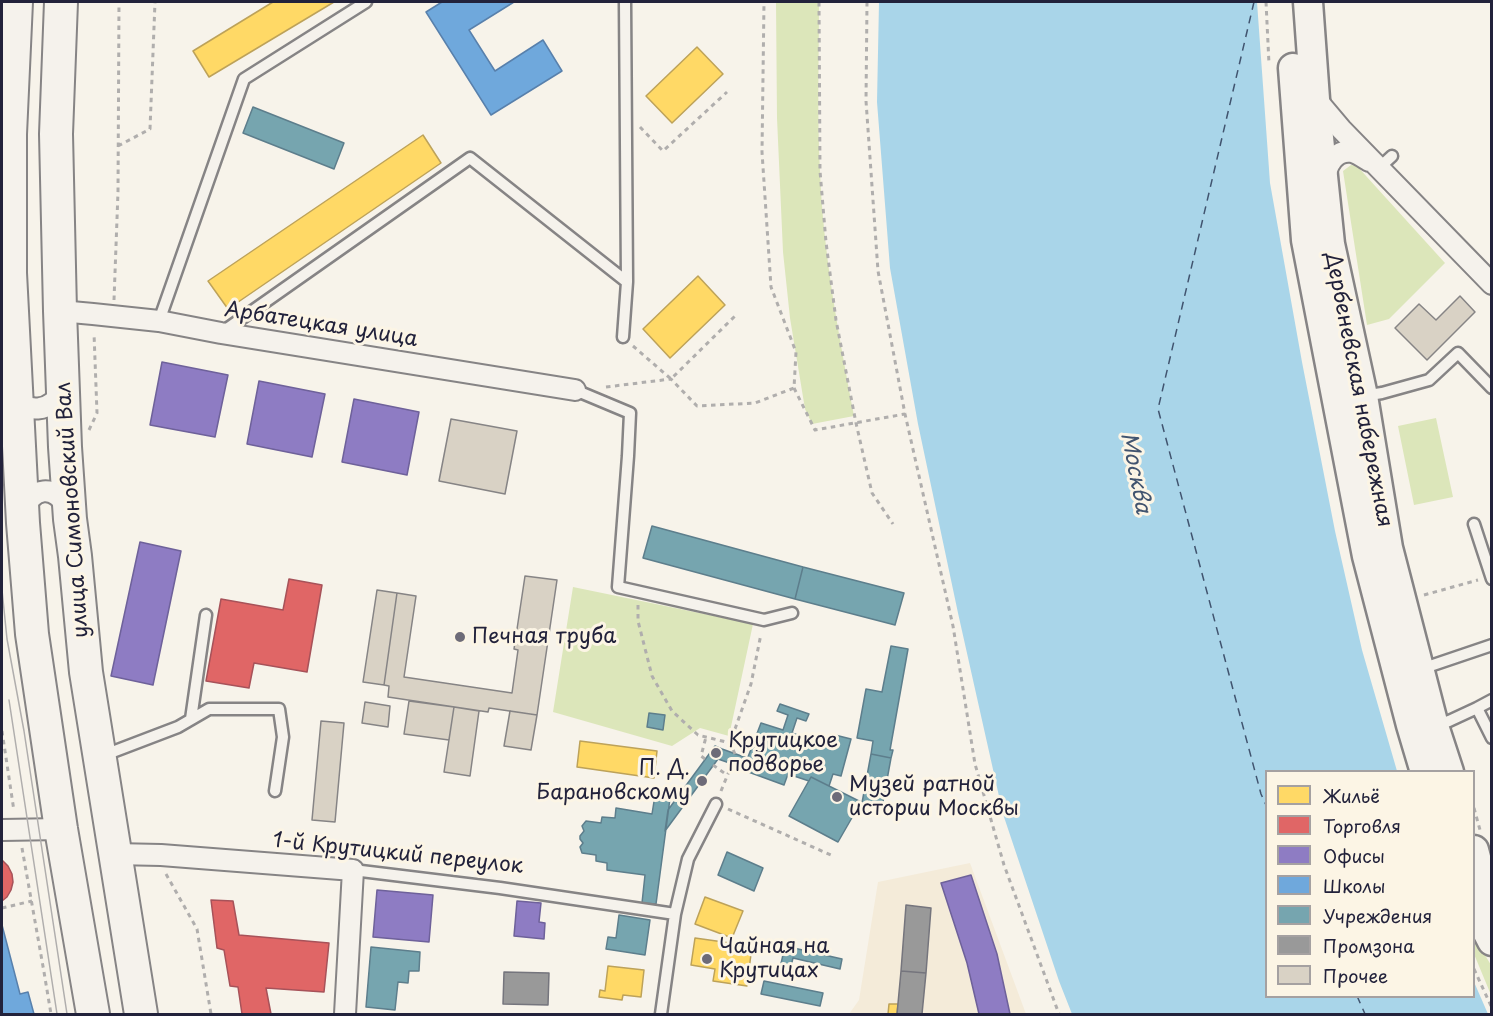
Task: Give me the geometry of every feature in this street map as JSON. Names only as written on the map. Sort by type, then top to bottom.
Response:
[{"type":"main road","points":[[16,2],[10,134],[10,273],[23,524],[32,634],[61,829],[93,1014]]},
{"type":"main road","name":"улица Симоновский Вал","points":[[61,2],[56,134],[62,383],[70,519],[86,672],[141,1014]]},
{"type":"main road","name":"Дербеневская набережная","points":[[1289,2],[1306,240],[1367,556],[1425,770]]},
{"type":"main road","name":"Дербеневская набережная","points":[[1308,2],[1315,99],[1330,244],[1363,396],[1388,548],[1434,726],[1449,770]]},
{"type":"main road","points":[[1475,856],[1491,895]]},
{"type":"main road","points":[[1475,910],[1491,941]]},
{"type":"street","points":[[1293,76],[1341,129],[1386,162],[1491,284]]},
{"type":"street","points":[[1324,186],[1330,162],[1344,152],[1353,152],[1386,162]]},
{"type":"street","name":"Арбатецкая улица","points":[[60,311],[159,321],[220,333],[575,390]]},
{"type":"street","points":[[16,385],[17,397],[23,404],[30,408],[39,408],[48,407],[55,402],[60,395],[62,383]]},
{"type":"street","points":[[23,524],[24,510],[28,501],[34,494],[43,491],[54,492],[60,498],[66,506],[70,519]]},
{"type":"street","points":[[8,822],[61,829]]},
{"type":"street","name":"1-й Крутицкий переулок","points":[[114,854],[161,855],[353,870]]},
{"type":"street","points":[[345,1014],[353,870]]},
{"type":"lane","points":[[159,321],[244,79],[366,2]]},
{"type":"lane","points":[[623,337],[627,282],[626,2]]},
{"type":"lane","points":[[220,333],[470,158],[627,282]]},
{"type":"lane","points":[[1363,396],[1429,381],[1458,353],[1491,388]]},
{"type":"lane","points":[[575,390],[630,413],[618,587],[764,620],[792,613]]},
{"type":"lane","points":[[1474,524],[1491,578]]},
{"type":"lane","points":[[191,719],[206,615]]},
{"type":"lane","points":[[1419,666],[1433,665],[1491,645]]},
{"type":"lane","points":[[1434,726],[1491,700]]},
{"type":"lane","points":[[1477,708],[1491,738]]},
{"type":"lane","points":[[99,757],[177,727],[209,709],[279,709],[283,737],[275,791]]},
{"type":"lane","points":[[661,1014],[675,914],[688,859],[716,804]]},
{"type":"lane","name":"1-й Крутицкий переулок","points":[[353,870],[500,888],[675,914]]},
{"type":"path","points":[[113,316],[118,192],[119,2]]},
{"type":"path","points":[[118,146],[150,129],[155,2]]},
{"type":"path","points":[[764,2],[762,152],[771,286],[796,352],[794,387],[815,430],[905,414]]},
{"type":"path","points":[[819,2],[820,171],[836,320],[872,493],[893,524]]},
{"type":"path","points":[[867,2],[866,101],[878,271],[905,414],[953,626],[975,764],[1004,865],[1059,1014]]},
{"type":"path","points":[[1266,2],[1268,44]]},
{"type":"path","points":[[626,113],[663,151],[727,92]]},
{"type":"path","points":[[87,434],[97,413],[93,314]]},
{"type":"path","points":[[575,390],[671,379],[735,316]]},
{"type":"path","points":[[623,337],[671,379],[697,406],[755,403],[794,387]]},
{"type":"path","points":[[1402,602],[1491,578]]},
{"type":"path","points":[[638,591],[638,621],[652,676],[672,711],[698,735],[730,743]]},
{"type":"path","points":[[735,754],[730,743],[751,684],[764,620]]},
{"type":"path","points":[[2,731],[8,822]]},
{"type":"path","points":[[705,759],[701,756],[706,737]]},
{"type":"path","points":[[732,764],[716,804],[833,856]]},
{"type":"path","points":[[713,765],[727,775]]},
{"type":"path","points":[[22,848],[51,1014]]},
{"type":"path","points":[[161,855],[161,866],[198,928],[211,1014]]},
{"type":"path","points":[[2,908],[32,901]]},
{"type":"path","points":[[1475,973],[1491,1008]]},
{"type":"shaded area","points":[[970,863],[1026,1014],[849,1014],[859,1000],[878,882]]},
{"type":"green space","points":[[776,2],[819,2],[819,129],[824,232],[832,294],[854,416],[812,424],[805,409],[790,318],[783,252],[777,118]]},
{"type":"green space","points":[[1351,165],[1357,166],[1445,263],[1389,319],[1367,325],[1343,171]]},
{"type":"green space","points":[[1436,418],[1453,497],[1414,505],[1398,426]]},
{"type":"green space","points":[[573,587],[753,624],[729,736],[700,728],[672,746],[553,712]]},
{"type":"green space","points":[[1475,939],[1491,965],[1491,995],[1475,956]]},
{"type":"water","name":"Москва","points":[[879,2],[1257,2],[1270,183],[1302,362],[1335,531],[1362,650],[1397,770],[1265,770],[1265,998],[1475,998],[1475,984],[1488,1014],[1072,1014],[1003,814],[958,613],[918,424],[890,268],[877,102]]},
{"type":"building: Жильё","points":[[273,2],[334,2],[209,77],[193,51]]},
{"type":"building: Жильё","points":[[697,47],[723,74],[672,123],[646,96]]},
{"type":"building: Жильё","points":[[423,135],[441,163],[228,309],[208,281]]},
{"type":"building: Жильё","points":[[698,276],[725,305],[670,358],[643,329]]},
{"type":"building: Жильё","points":[[580,741],[657,751],[654,778],[577,767]]},
{"type":"building: Жильё","points":[[705,897],[743,911],[732,938],[695,924]]},
{"type":"building: Жильё","points":[[695,938],[752,946],[747,986],[713,981],[715,969],[691,965]]},
{"type":"building: Жильё","points":[[608,966],[644,970],[641,997],[623,995],[622,1000],[599,997],[600,990],[605,991]]},
{"type":"building: Жильё","points":[[889,1004],[898,1004],[897,1014],[888,1014]]},
{"type":"building: Торговля","points":[[289,579],[322,585],[307,672],[254,663],[249,688],[206,681],[221,599],[283,610]]},
{"type":"building: Торговля","points":[[2,860],[12,874],[13,882],[7,897],[2,901]]},
{"type":"building: Торговля","points":[[211,900],[233,901],[239,935],[329,943],[324,992],[266,988],[271,1014],[242,1014],[238,987],[230,986],[224,950],[217,948]]},
{"type":"building: Офисы","points":[[162,362],[228,375],[215,437],[150,425]]},
{"type":"building: Офисы","points":[[259,381],[325,394],[312,457],[247,444]]},
{"type":"building: Офисы","points":[[354,399],[419,412],[407,475],[342,462]]},
{"type":"building: Офисы","points":[[140,542],[181,551],[153,685],[111,676]]},
{"type":"building: Офисы","points":[[971,875],[997,954],[1010,1014],[979,1014],[967,963],[941,883]]},
{"type":"building: Офисы","points":[[377,890],[433,895],[429,942],[373,937]]},
{"type":"building: Офисы","points":[[517,901],[541,903],[539,922],[545,923],[544,939],[514,936]]},
{"type":"building: Школы","points":[[442,2],[514,2],[469,30],[495,71],[543,40],[562,71],[491,115],[426,12]]},
{"type":"building: Школы","points":[[2,925],[20,994],[28,992],[34,1014],[2,1014]]},
{"type":"building: Учреждения","points":[[253,107],[344,143],[334,169],[243,133]]},
{"type":"building: Учреждения","points":[[652,526],[803,567],[795,599],[643,558]]},
{"type":"building: Учреждения","points":[[803,567],[904,593],[895,625],[795,599]]},
{"type":"building: Учреждения","points":[[891,646],[908,649],[890,750],[893,750],[891,758],[871,754],[873,741],[857,738],[866,689],[882,692]]},
{"type":"building: Учреждения","points":[[780,704],[809,714],[806,721],[797,718],[792,733],[827,745],[831,734],[851,739],[841,776],[833,774],[829,786],[811,777],[809,781],[788,774],[784,785],[743,770],[761,723],[783,730],[788,715],[777,711]]},
{"type":"building: Учреждения","points":[[649,713],[665,715],[663,730],[647,727]]},
{"type":"building: Учреждения","points":[[715,746],[722,749],[718,759],[665,831],[668,810]]},
{"type":"building: Учреждения","points":[[722,749],[747,758],[744,768],[718,759]]},
{"type":"building: Учреждения","points":[[871,754],[891,758],[882,807],[862,803]]},
{"type":"building: Учреждения","points":[[811,777],[861,802],[838,842],[789,816]]},
{"type":"building: Учреждения","points":[[656,789],[671,791],[656,904],[642,903],[645,875],[607,870],[607,863],[596,861],[596,855],[582,853],[580,847],[583,843],[580,836],[584,831],[582,826],[586,821],[601,823],[602,817],[615,818],[616,808],[652,814]]},
{"type":"building: Учреждения","points":[[671,789],[682,791],[679,795],[670,793]]},
{"type":"building: Учреждения","points":[[727,852],[763,868],[754,891],[718,875]]},
{"type":"building: Учреждения","points":[[619,915],[650,920],[645,955],[606,949],[608,937],[616,938]]},
{"type":"building: Учреждения","points":[[785,946],[842,959],[840,969],[793,958],[790,970],[780,968]]},
{"type":"building: Учреждения","points":[[371,947],[420,952],[419,971],[409,971],[408,983],[398,982],[395,1010],[366,1007]]},
{"type":"building: Учреждения","points":[[764,981],[823,993],[820,1006],[761,994]]},
{"type":"building: Промзона","points":[[906,905],[931,908],[926,973],[901,971]]},
{"type":"building: Промзона","points":[[901,971],[926,973],[922,1014],[897,1014]]},
{"type":"building: Промзона","points":[[504,972],[549,973],[548,1005],[503,1004]]},
{"type":"building: Прочее","points":[[1460,296],[1475,312],[1427,360],[1395,328],[1419,304],[1436,320]]},
{"type":"building: Прочее","points":[[451,419],[517,431],[505,494],[439,481]]},
{"type":"building: Прочее","points":[[525,576],[557,580],[537,715],[489,708],[488,712],[388,697],[389,686],[384,685],[397,593],[416,596],[404,677],[512,693],[518,650],[514,649]]},
{"type":"building: Прочее","points":[[377,590],[397,593],[384,685],[363,682]]},
{"type":"building: Прочее","points":[[409,701],[454,707],[449,740],[404,734]]},
{"type":"building: Прочее","points":[[365,702],[390,706],[388,727],[362,723]]},
{"type":"building: Прочее","points":[[454,707],[479,711],[470,776],[444,772]]},
{"type":"building: Прочее","points":[[510,711],[537,715],[531,750],[504,746]]},
{"type":"building: Прочее","points":[[321,721],[344,723],[335,822],[312,820]]},
{"type":"ferry route","points":[[1254,2],[1158,409],[1265,803]]},
{"type":"ferry route","points":[[1358,998],[1365,1014]]},
{"type":"tram line","points":[[2,590],[7,639],[24,731],[67,1014]]},
{"type":"tram line","points":[[9,700],[57,1014]]},
{"type":"place","name":"Печная труба","points":[[460,637]]},
{"type":"place","name":"Крутицкое подворье","points":[[716,753]]},
{"type":"place","name":"П. Д. Барановскому","points":[[702,781]]},
{"type":"place","name":"Музей ратной истории Москвы","points":[[837,797]]},
{"type":"place","name":"Чайная на Крутицах","points":[[707,959]]}]
